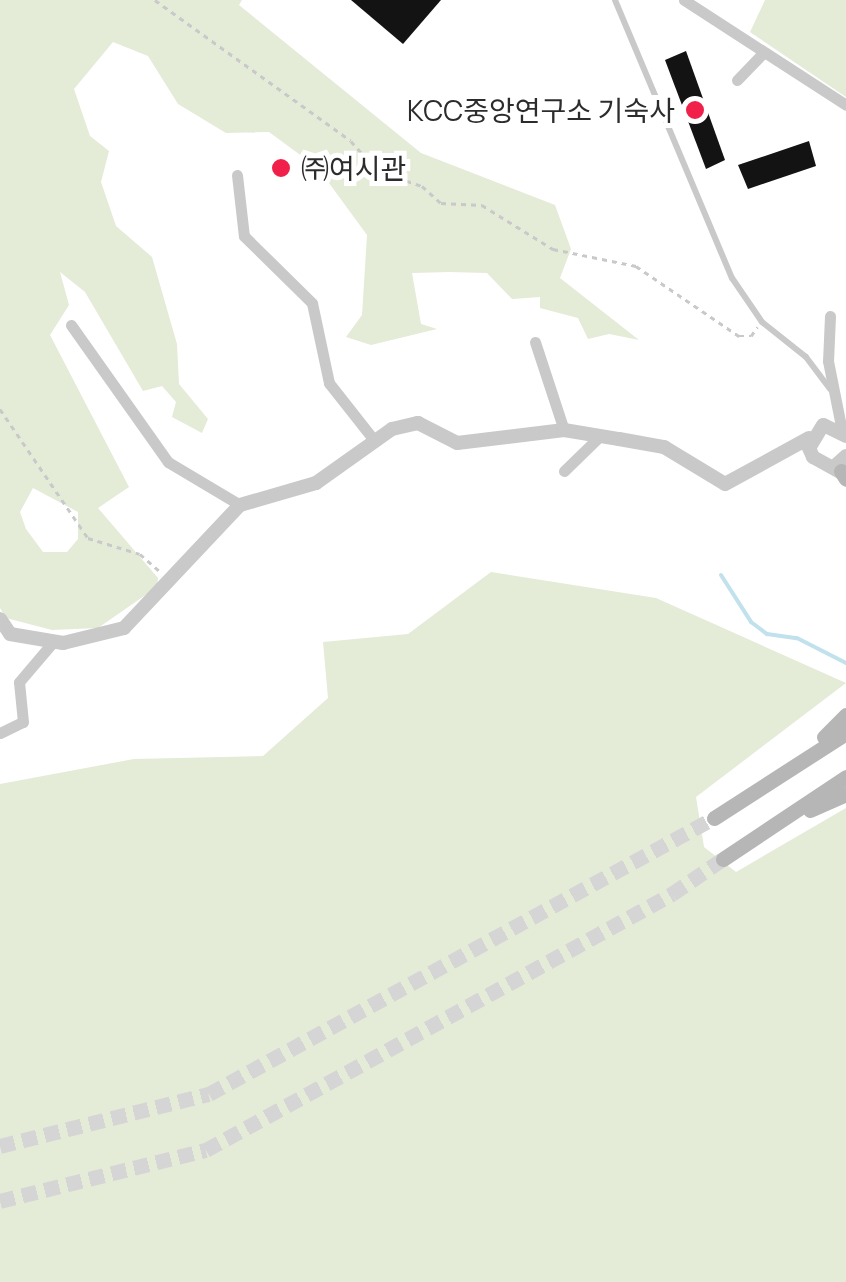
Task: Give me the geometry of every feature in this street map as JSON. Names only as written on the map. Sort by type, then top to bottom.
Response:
[{"type":"main road","points":[[781,774],[846,715]]},
{"type":"main road","points":[[714,818],[846,733]]},
{"type":"main road","points":[[723,859],[846,777]]},
{"type":"main road","points":[[774,824],[846,794]]},
{"type":"street","points":[[684,0],[846,105]]},
{"type":"street","points":[[737,80],[763,53]]},
{"type":"street","points":[[237,175],[244,236],[312,303],[328,383],[374,440]]},
{"type":"street","points":[[0,620],[10,634],[53,642],[76,643],[124,628],[240,506],[316,483],[374,440],[418,423],[457,443],[564,430],[664,447],[724,484],[809,438],[823,425],[844,433],[842,397],[828,361],[830,316]]},
{"type":"street","points":[[71,325],[168,462],[240,506]]},
{"type":"street","points":[[535,342],[564,430]]},
{"type":"street","points":[[564,471],[600,436]]},
{"type":"street","points":[[809,438],[812,457],[843,469]]},
{"type":"street","points":[[0,733],[23,722],[19,682],[53,642]]},
{"type":"lane","points":[[615,0],[732,278],[761,320],[806,357],[842,397]]},
{"type":"path","points":[[154,0],[351,141],[378,171],[422,186],[441,203],[482,205],[568,255],[636,266],[739,336],[751,336],[761,320]]},
{"type":"path","points":[[0,409],[88,538],[140,554],[169,580]]},
{"type":"green space","points":[[0,0],[242,0],[239,5],[421,153],[555,205],[571,249],[560,278],[639,340],[609,334],[588,339],[578,318],[540,308],[540,297],[512,299],[487,273],[449,272],[412,273],[421,324],[437,329],[371,345],[346,337],[362,315],[367,235],[318,168],[269,132],[226,133],[178,104],[148,56],[113,42],[74,89],[90,136],[109,151],[101,182],[116,226],[152,257],[177,344],[179,384],[208,419],[202,433],[172,417],[176,402],[162,386],[143,391],[85,292],[60,272],[69,305],[50,335],[129,487],[98,508],[158,578],[157,587],[98,628],[52,630],[6,618],[0,608]],"holes":[[[33,488],[78,512],[78,539],[67,552],[43,552],[26,529],[20,512]]]},
{"type":"green space","points":[[765,0],[846,0],[846,97],[750,32]]},
{"type":"green space","points":[[491,572],[656,598],[846,683],[696,797],[704,847],[736,872],[846,808],[846,1282],[0,1282],[0,784],[134,759],[263,756],[328,698],[323,642],[408,634]]},
{"type":"building","points":[[351,0],[441,0],[403,44]]},
{"type":"building","name":"KCC중앙연구소 기숙사","points":[[686,51],[725,160],[706,169],[665,60]]},
{"type":"building","name":"KCC중앙연구소 기숙사","points":[[809,141],[816,166],[748,189],[738,165]]},
{"type":"waterway","points":[[721,575],[751,622],[767,634],[797,638],[846,663]]},
{"type":"tunnel","points":[[0,1146],[209,1094],[714,818]]},
{"type":"tunnel","points":[[0,1201],[206,1150],[672,894],[723,859]]},
{"type":"place","name":"KCC중앙연구소 기숙사","points":[[695,110]]},
{"type":"place","name":"㈜여시관","points":[[281,168]]}]
